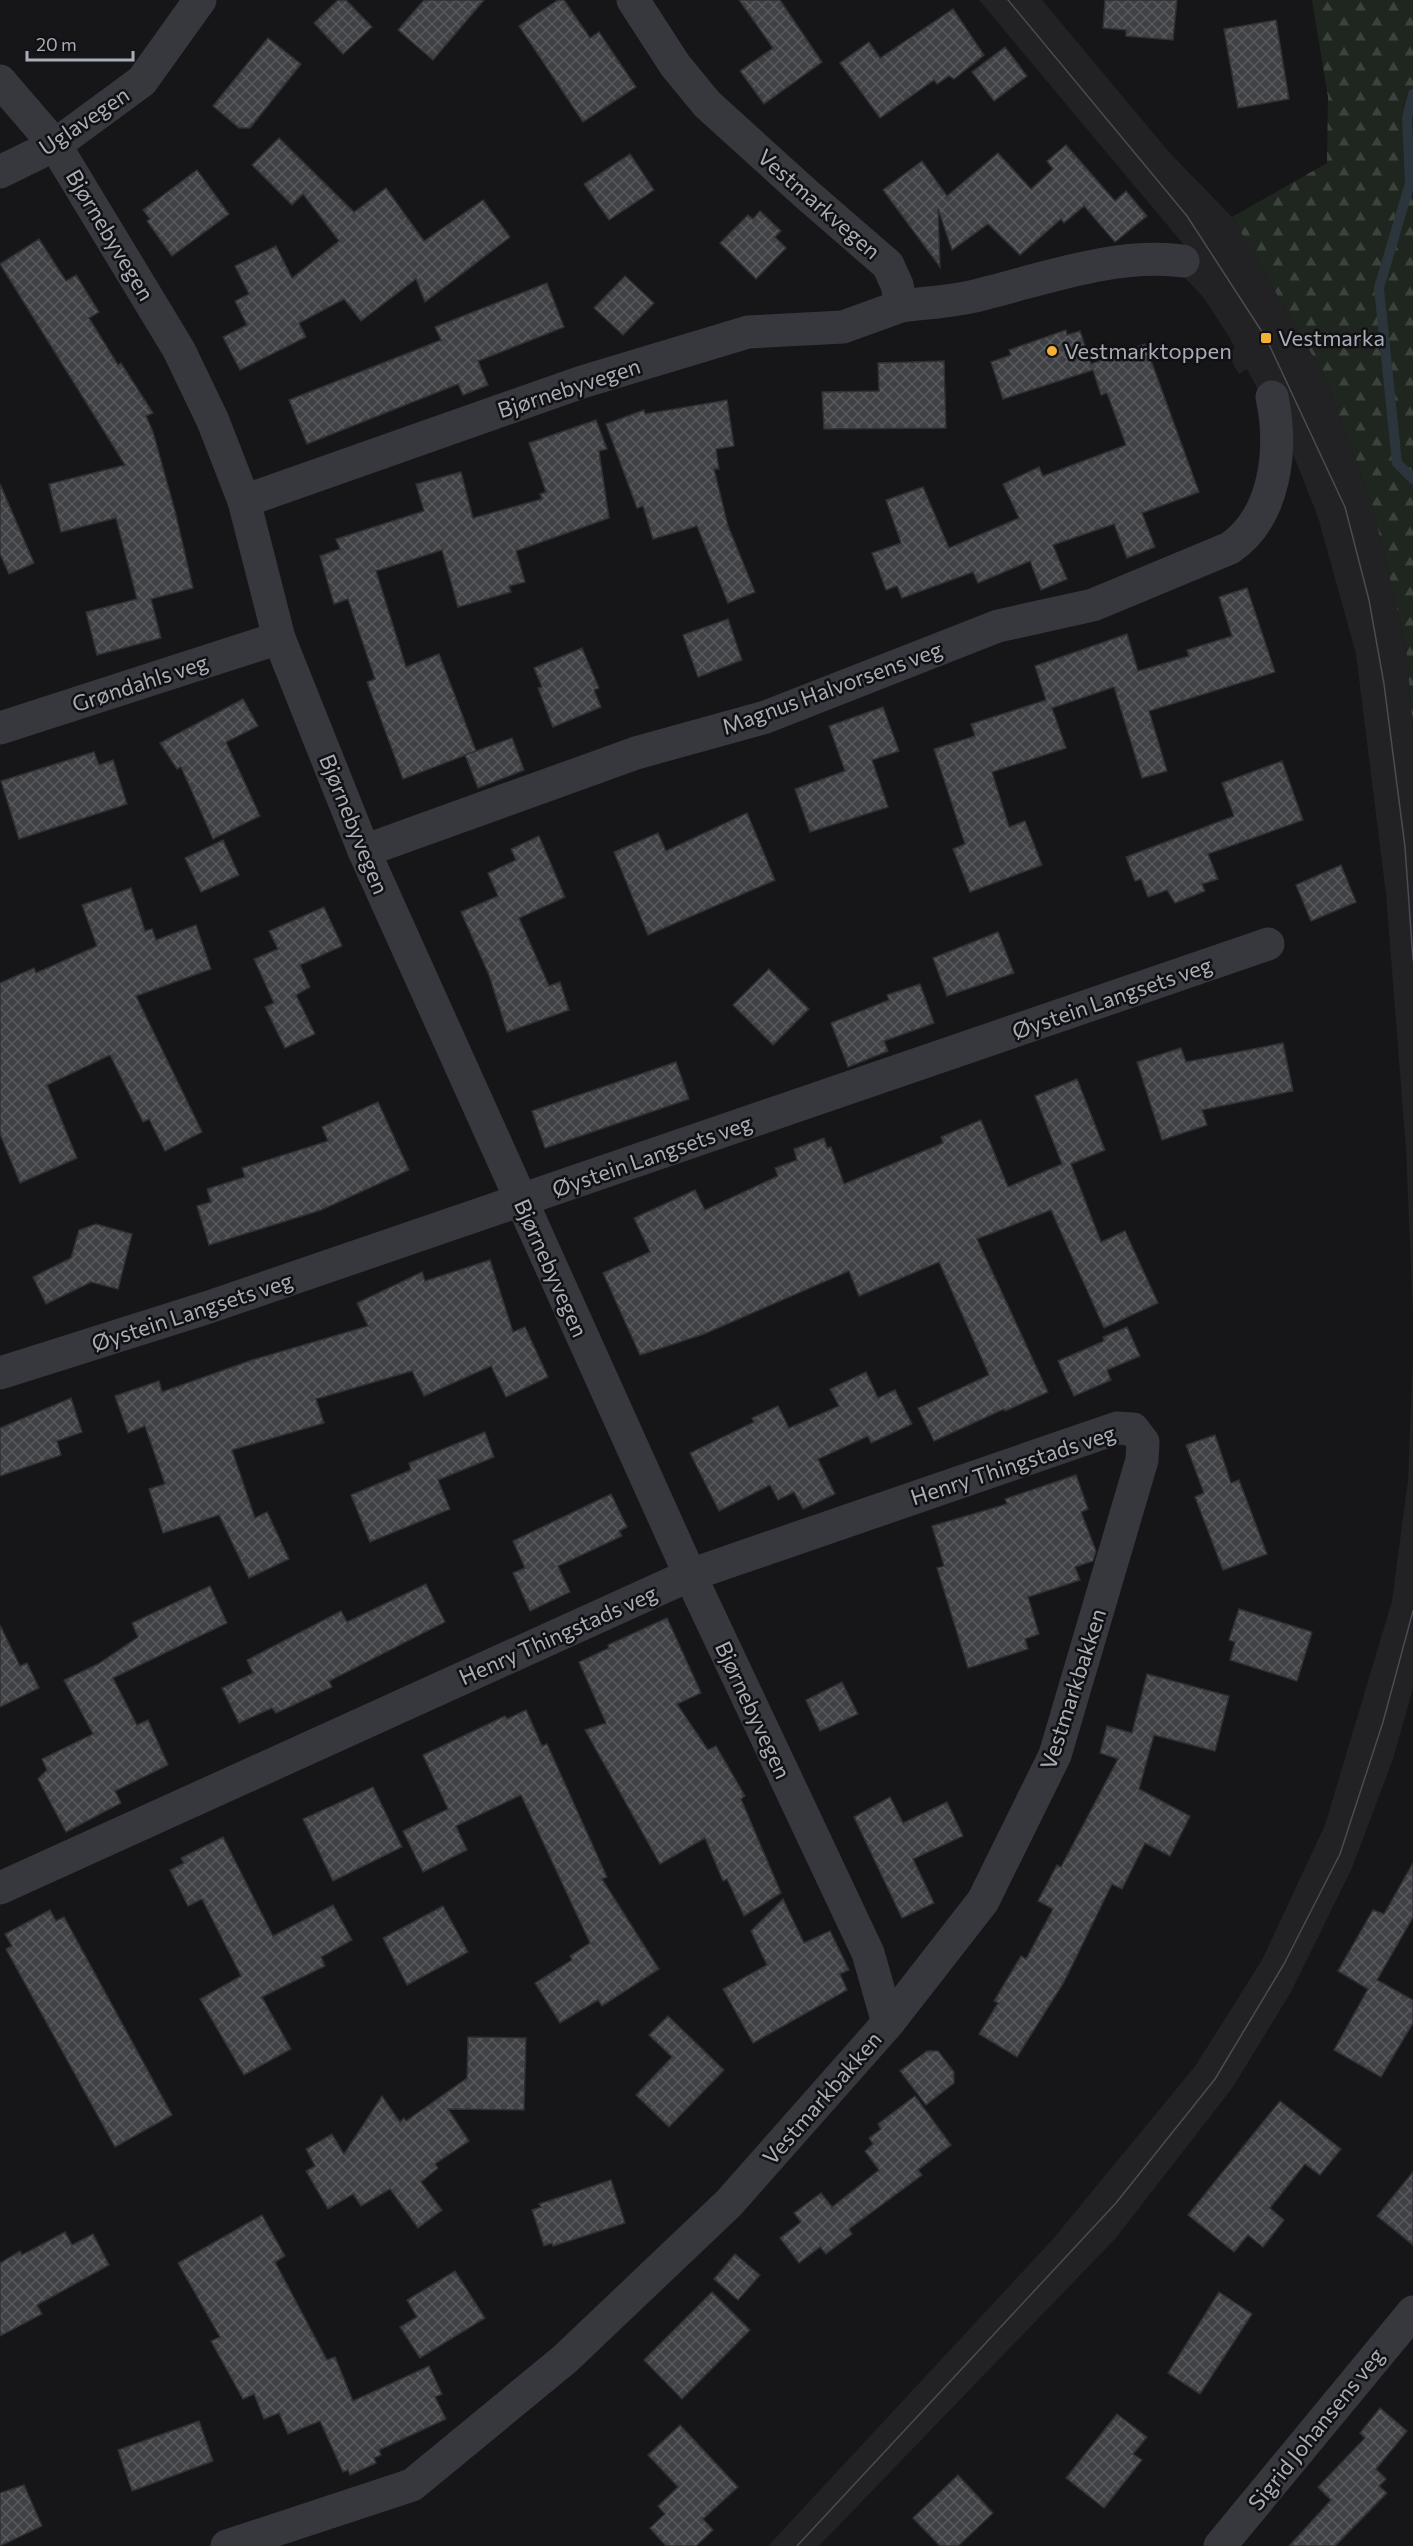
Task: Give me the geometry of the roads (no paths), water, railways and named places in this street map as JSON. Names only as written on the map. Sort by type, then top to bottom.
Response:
[{"type":"street","name":"Uglavegen","points":[[0,172],[56,145],[142,81],[200,0]]},
{"type":"street","name":"Vestmarkvegen","points":[[633,0],[675,65],[707,104],[888,265],[897,285],[901,306]]},
{"type":"street","name":"Bjørnebyvegen","points":[[0,81],[56,145],[179,350],[213,420],[243,501],[279,638],[364,851],[690,1575],[868,1953],[888,2023]]},
{"type":"street","points":[[901,306],[968,297],[1090,267],[1168,259],[1183,261]]},
{"type":"street","name":"Bjørnebyvegen","points":[[243,501],[582,382],[748,332],[843,327],[901,306]]},
{"type":"street","name":"Magnus Halvorsens veg","points":[[364,851],[636,753],[766,717],[998,626],[1093,605],[1230,548],[1244,538],[1254,526],[1271,488],[1275,467],[1275,411],[1272,397]]},
{"type":"street","name":"Grøndahls veg","points":[[0,728],[279,638]]},
{"type":"street","name":"Øystein Langsets veg","points":[[0,1373],[202,1310],[1268,944]]},
{"type":"street","name":"Henry Thingstads veg","points":[[0,1888],[690,1575],[1117,1428],[1133,1429]]},
{"type":"street","name":"Vestmarkbakken","points":[[227,2546],[412,2485],[565,2359],[729,2203],[888,2023],[983,1902],[1055,1755],[1142,1460],[1143,1442],[1133,1429]]},
{"type":"street","name":"Sigrid Johansens veg","points":[[1220,2546],[1413,2312]]},
{"type":"waterway","points":[[1413,94],[1407,118],[1410,183],[1379,288],[1397,463],[1413,479]]},
{"type":"tram line","points":[[1008,0],[1187,216],[1266,338],[1345,507],[1369,600],[1384,684],[1405,847],[1413,960]]},
{"type":"tram line","points":[[797,2546],[1116,2203],[1215,2079],[1284,1964],[1340,1854],[1383,1722],[1413,1611]]},
{"type":"place","name":"Vestmarka","points":[[1266,338]]},
{"type":"place","name":"Vestmarktoppen","points":[[1052,351]]}]
